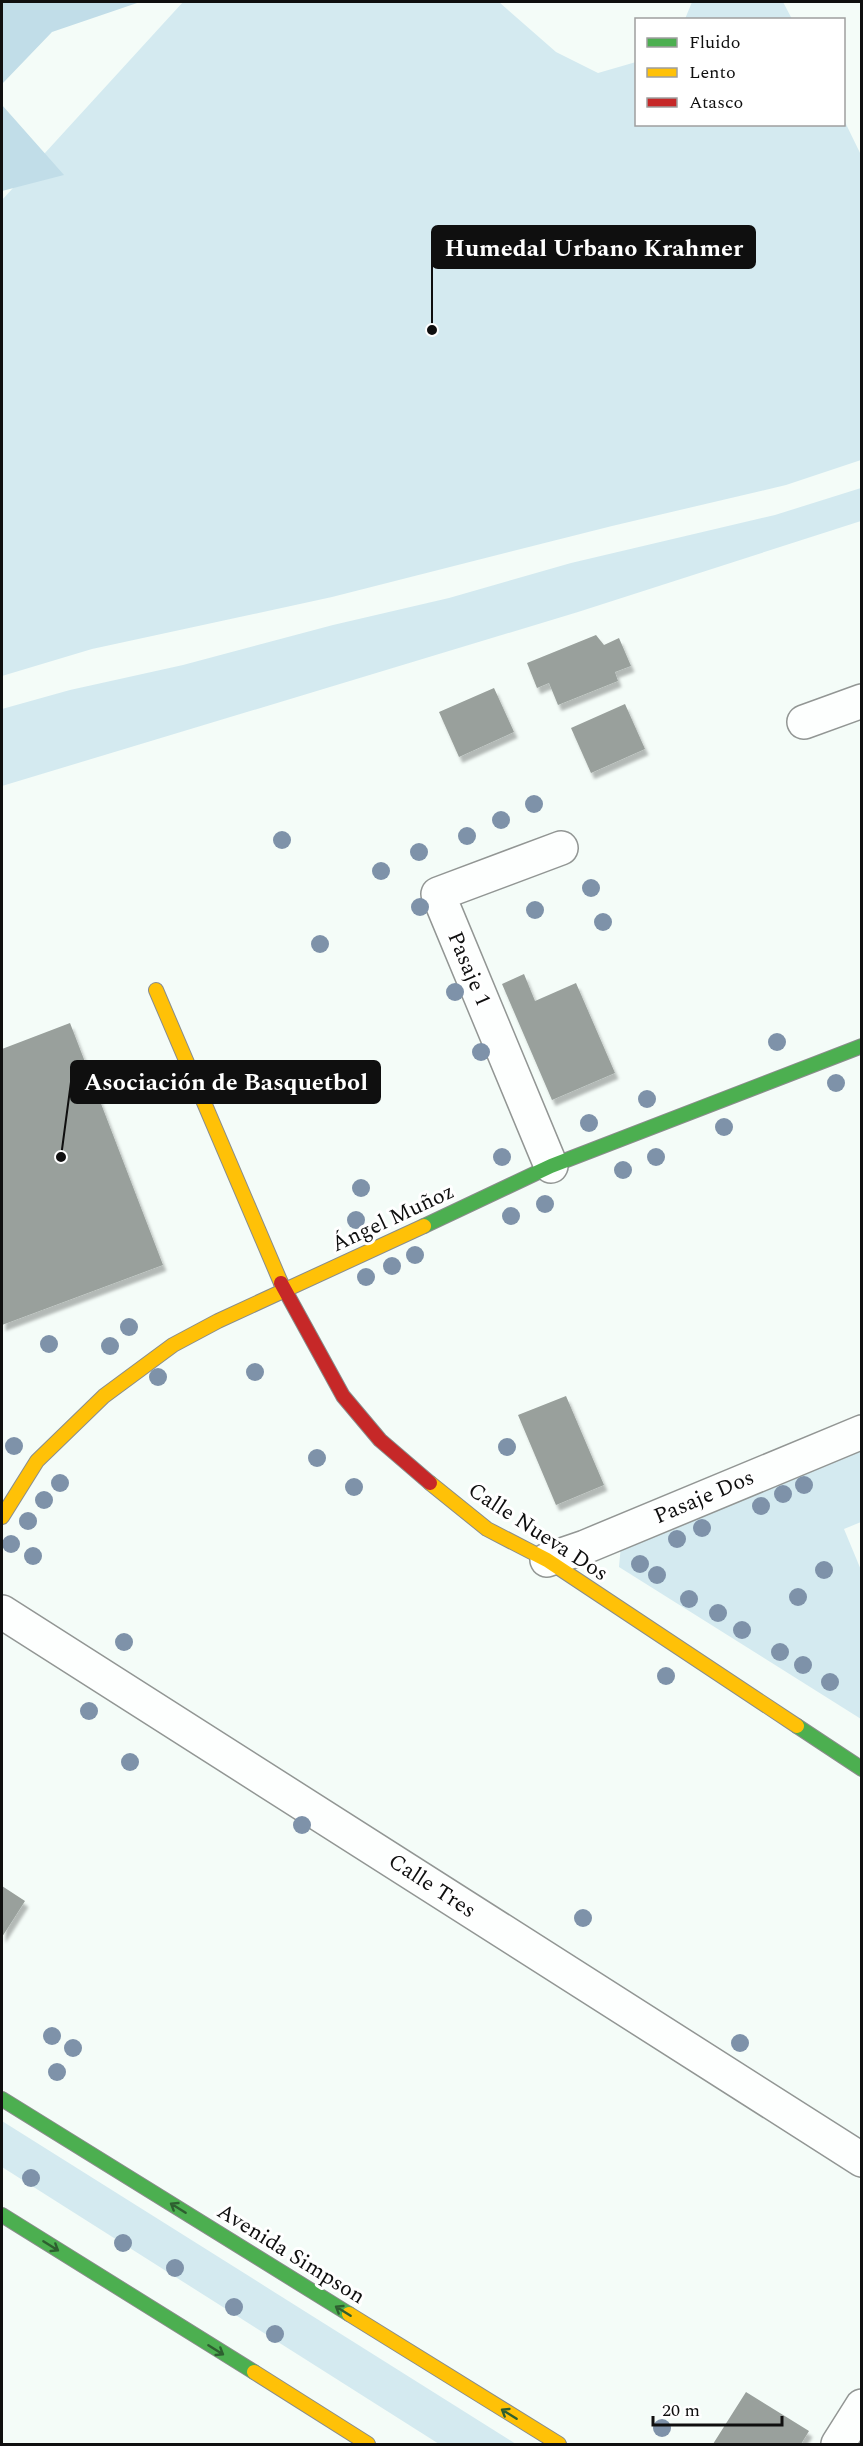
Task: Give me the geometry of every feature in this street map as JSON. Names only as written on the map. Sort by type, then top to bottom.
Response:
[{"type":"street","points":[[804,722],[861,701]]},
{"type":"street","name":"Pasaje 1","points":[[551,1166],[438,894],[561,848]]},
{"type":"street","name":"Calle Nueva Dos","points":[[156,990],[285,1292],[343,1396],[380,1440],[487,1529],[546,1560],[861,1769]]},
{"type":"street","name":"Ángel Muñoz","points":[[2,1516],[37,1461],[104,1396],[173,1345],[218,1321],[285,1292],[551,1166],[861,1046]]},
{"type":"street","name":"Pasaje Dos","points":[[546,1560],[596,1542],[861,1432]]},
{"type":"street","name":"Calle Tres","points":[[2,1612],[861,2160]]},
{"type":"street","name":"Avenida Simpson","points":[[2,2098],[558,2445]]},
{"type":"street","points":[[2,2215],[368,2445]]},
{"type":"street","points":[[838,2445],[861,2406]]},
{"type":"shaded area","points":[[2,2],[140,2],[52,32],[2,84]]},
{"type":"shaded area","points":[[183,2],[499,2],[556,52],[598,73],[635,62],[635,126],[845,126],[845,122],[861,155],[861,460],[786,485],[612,526],[332,597],[92,649],[2,676],[2,200]]},
{"type":"shaded area","points":[[692,2],[783,2],[791,18],[685,18]]},
{"type":"shaded area","points":[[2,105],[64,175],[2,191]]},
{"type":"shaded area","points":[[861,488],[861,521],[578,612],[2,786],[2,709],[70,690],[183,665],[333,625],[449,598],[571,563],[775,515]]},
{"type":"shaded area","points":[[861,1444],[861,1522],[844,1529],[861,1570],[861,1719],[619,1567],[621,1545]]},
{"type":"shaded area","points":[[2,2121],[516,2444],[439,2444],[2,2167]]},
{"type":"building","points":[[596,635],[604,645],[619,638],[631,666],[615,672],[618,681],[558,705],[549,683],[537,688],[527,663]]},
{"type":"building","points":[[494,688],[514,732],[459,757],[439,712]]},
{"type":"building","points":[[625,704],[645,749],[591,773],[571,728]]},
{"type":"building","points":[[524,974],[535,1001],[576,983],[615,1073],[552,1100],[502,984]]},
{"type":"building","points":[[70,1023],[163,1265],[2,1325],[2,1049]]},
{"type":"building","points":[[566,1396],[604,1485],[556,1505],[518,1415]]},
{"type":"building","points":[[2,1886],[25,1901],[2,1937]]},
{"type":"building","points":[[746,2392],[809,2431],[801,2444],[713,2444]]},
{"type":"traffic: fast","points":[[424,1226],[551,1166],[862,1046]]},
{"type":"traffic: fast","points":[[797,1726],[862,1769]]},
{"type":"traffic: fast","points":[[2,2099],[349,2314]]},
{"type":"traffic: fast","points":[[2,2215],[254,2372]]},
{"type":"traffic: slow","points":[[156,990],[281,1283]]},
{"type":"traffic: slow","points":[[2,1517],[37,1461],[104,1396],[173,1345],[218,1321],[424,1226]]},
{"type":"traffic: slow","points":[[430,1483],[487,1529],[547,1560],[797,1726]]},
{"type":"traffic: slow","points":[[349,2314],[559,2444]]},
{"type":"traffic: slow","points":[[254,2372],[368,2444]]},
{"type":"traffic: jam","points":[[281,1283],[343,1396],[380,1440],[430,1483]]},
{"type":"place","name":"Humedal Urbano Krahmer","points":[[432,330]]},
{"type":"place","name":"Asociación de Basquetbol","points":[[61,1157]]}]
